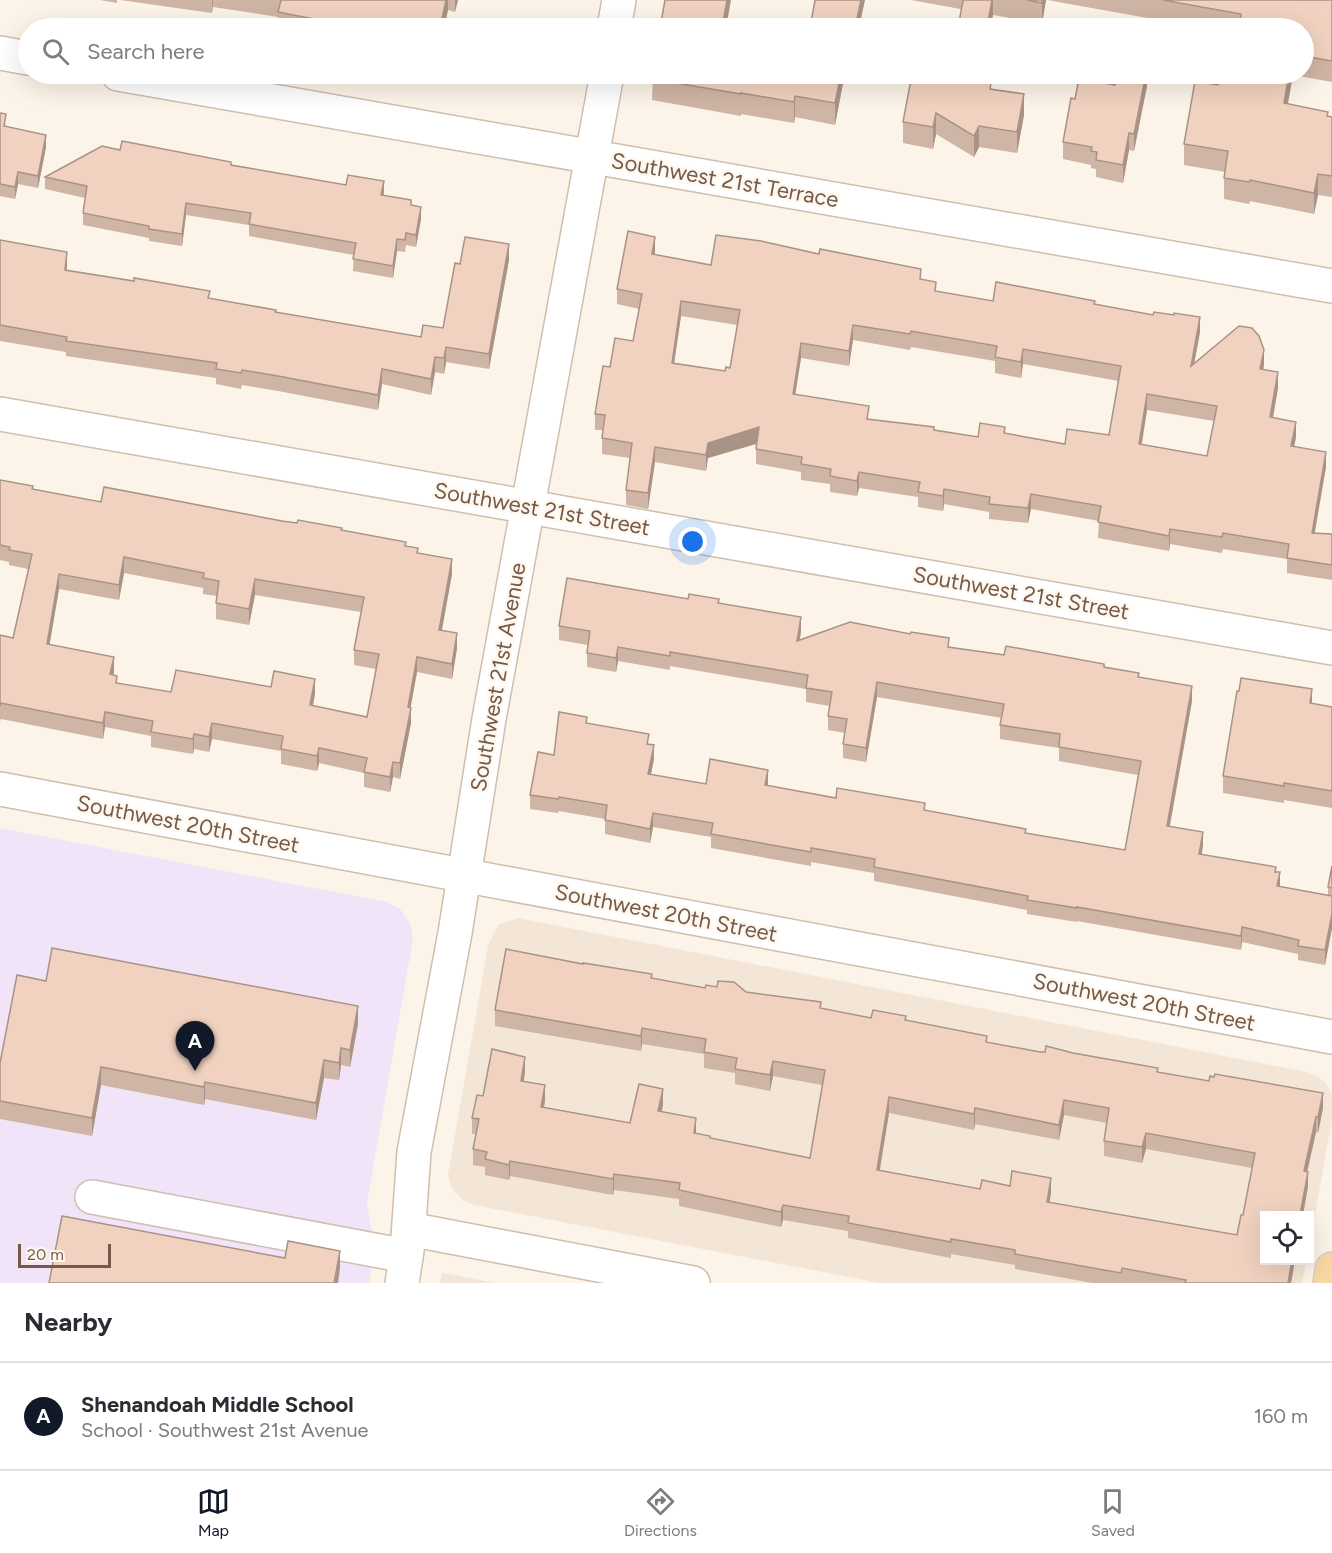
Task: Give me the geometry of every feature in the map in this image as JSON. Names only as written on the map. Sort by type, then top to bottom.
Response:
[{"type":"main road","points":[[1330,1283],[1332,1269]]},
{"type":"street","points":[[616,18],[619,0]]},
{"type":"street","points":[[0,53],[18,56]]},
{"type":"street","name":"Southwest 21st Terrace","points":[[175,84],[1332,286]]},
{"type":"street","name":"Southwest 21st Avenue","points":[[406,1256],[414,1152],[464,875],[489,719],[605,84]]},
{"type":"street","name":"Southwest 21st Street","points":[[0,414],[1332,648]]},
{"type":"street","name":"Southwest 20th Street","points":[[0,789],[1332,1038]]},
{"type":"street","points":[[92,1197],[406,1256],[693,1283]]},
{"type":"shaded area","points":[[0,828],[387,902],[400,909],[410,923],[413,939],[367,1203],[375,1250],[369,1283],[0,1283]]},
{"type":"shaded area","points":[[518,918],[1307,1072],[1317,1076],[1326,1083],[1332,1095],[1332,1119],[1314,1220],[1314,1211],[1260,1211],[1260,1265],[1305,1265],[1302,1283],[880,1283],[474,1205],[463,1200],[455,1192],[448,1175],[488,946],[498,925]]},
{"type":"shaded area","points":[[442,1273],[497,1283],[440,1283]]},
{"type":"building","points":[[281,0],[446,0],[442,18],[308,18],[278,12]]},
{"type":"building","points":[[665,0],[727,0],[724,18],[662,18]]},
{"type":"building","points":[[815,0],[861,0],[857,18],[812,18]]},
{"type":"building","points":[[963,0],[992,0],[989,18],[960,18]]},
{"type":"building","points":[[1163,0],[1332,0],[1332,61],[1314,58],[1314,18],[1240,18],[1241,14]]},
{"type":"building","points":[[682,84],[839,84],[835,103],[795,96],[794,102]]},
{"type":"building","points":[[910,84],[991,84],[990,89],[1024,94],[1017,132],[979,126],[974,136],[936,113],[933,127],[903,122]]},
{"type":"building","points":[[1078,84],[1144,84],[1134,134],[1129,133],[1123,165],[1096,160],[1097,152],[1091,151],[1092,147],[1063,142],[1071,98],[1075,99]]},
{"type":"building","points":[[1194,84],[1287,84],[1284,103],[1328,112],[1327,116],[1332,117],[1332,176],[1318,174],[1314,193],[1250,180],[1249,182],[1224,178],[1228,151],[1184,144]]},
{"type":"building","points":[[0,113],[6,114],[4,126],[46,135],[38,176],[18,172],[15,187],[0,184]]},
{"type":"building","points":[[122,141],[231,162],[231,165],[346,185],[348,175],[384,181],[381,195],[411,200],[411,205],[421,207],[416,235],[406,233],[405,240],[397,239],[393,266],[353,259],[356,243],[249,224],[251,213],[186,203],[182,234],[149,229],[149,226],[83,213],[87,186],[45,177],[102,146],[120,150]]},
{"type":"building","points":[[628,231],[655,237],[652,254],[711,265],[716,235],[761,241],[819,254],[820,249],[921,269],[920,279],[936,282],[935,291],[993,301],[996,282],[1153,315],[1154,312],[1200,317],[1191,366],[1239,326],[1252,328],[1259,336],[1264,350],[1260,369],[1278,372],[1270,417],[1296,422],[1291,446],[1326,452],[1312,533],[1332,534],[1332,565],[1287,558],[1289,544],[1223,533],[1222,537],[1170,529],[1169,536],[1098,522],[1101,506],[1031,494],[1028,508],[989,504],[990,497],[944,489],[943,496],[918,492],[920,482],[859,472],[857,481],[830,476],[831,469],[801,464],[802,457],[756,449],[759,427],[708,443],[706,455],[655,447],[648,493],[626,490],[632,443],[602,438],[605,415],[595,414],[603,366],[610,367],[615,338],[633,341],[642,294],[617,289]],"holes":[[[681,301],[740,310],[730,368],[726,367],[725,371],[672,363]],[[853,325],[910,334],[911,331],[997,346],[995,357],[1021,362],[1023,349],[1121,366],[1109,435],[1067,429],[1065,444],[1004,433],[1005,427],[980,423],[978,437],[934,430],[934,427],[867,419],[869,406],[793,394],[801,343],[849,351]],[[1147,394],[1217,406],[1207,456],[1139,444]]]},
{"type":"building","points":[[465,237],[509,244],[489,354],[446,347],[444,358],[435,357],[431,379],[382,369],[378,395],[242,370],[241,373],[216,369],[217,363],[66,341],[67,337],[0,325],[0,240],[67,252],[65,270],[134,281],[134,278],[210,291],[208,298],[421,337],[423,325],[443,328],[455,263],[460,264]]},
{"type":"building","points":[[0,480],[33,486],[32,489],[101,502],[104,487],[282,521],[297,523],[298,520],[342,528],[341,530],[406,542],[405,546],[418,548],[417,553],[452,559],[439,630],[457,633],[452,664],[417,657],[408,707],[411,708],[400,763],[393,762],[390,777],[364,772],[367,758],[319,748],[317,756],[281,749],[283,736],[212,723],[209,737],[194,734],[193,739],[151,732],[153,721],[105,712],[103,723],[1,703],[0,706],[0,635],[13,638],[32,554],[9,550],[10,547],[0,545]],"holes":[[[124,557],[204,573],[203,578],[219,581],[216,603],[249,609],[255,579],[364,597],[354,650],[379,654],[367,717],[310,705],[315,679],[274,671],[271,687],[176,670],[171,692],[116,683],[117,676],[110,674],[114,657],[47,644],[59,574],[119,585]]]},
{"type":"building","points":[[567,578],[688,599],[689,594],[719,599],[718,603],[801,617],[797,641],[850,622],[910,634],[911,632],[949,638],[948,647],[1004,655],[1006,646],[1104,664],[1104,667],[1139,673],[1138,677],[1192,686],[1167,826],[1203,832],[1199,854],[1276,867],[1275,872],[1280,872],[1277,886],[1332,896],[1332,914],[1325,950],[1298,946],[1299,940],[1242,927],[1241,936],[1027,900],[1028,896],[874,867],[875,859],[811,848],[811,852],[711,834],[713,823],[653,813],[650,829],[605,820],[607,805],[530,795],[538,752],[554,755],[559,712],[587,717],[586,723],[649,734],[647,744],[654,745],[648,774],[706,784],[710,759],[768,770],[765,785],[836,798],[837,788],[925,803],[924,810],[1026,829],[1025,833],[1125,850],[1141,761],[1059,747],[1060,734],[1000,725],[1004,704],[877,682],[866,748],[843,744],[847,719],[828,716],[832,692],[806,688],[808,675],[670,652],[670,656],[618,647],[616,658],[587,653],[590,631],[559,626]]},
{"type":"building","points":[[1241,678],[1312,689],[1310,703],[1332,707],[1332,791],[1223,776]]},
{"type":"building","points":[[1332,866],[1332,888],[1328,887]]},
{"type":"building","points":[[52,948],[358,1006],[350,1050],[341,1048],[339,1063],[324,1060],[316,1103],[205,1082],[204,1087],[101,1067],[92,1118],[0,1101],[0,1063],[17,975],[46,981]]},
{"type":"building","points":[[506,949],[652,974],[651,978],[705,988],[706,985],[717,987],[718,981],[734,982],[746,992],[821,1002],[820,1008],[871,1018],[873,1010],[906,1016],[905,1020],[987,1036],[986,1042],[1040,1052],[1045,1052],[1046,1046],[1158,1068],[1157,1072],[1209,1081],[1210,1076],[1214,1077],[1215,1074],[1323,1093],[1304,1171],[1308,1172],[1301,1211],[1260,1211],[1260,1265],[1291,1265],[1288,1283],[1185,1283],[1186,1280],[1122,1268],[1121,1273],[1015,1254],[1015,1250],[951,1239],[951,1242],[848,1223],[849,1216],[783,1205],[781,1212],[679,1190],[680,1183],[614,1174],[613,1179],[510,1161],[509,1165],[485,1159],[487,1152],[473,1149],[479,1119],[472,1118],[477,1095],[483,1096],[492,1049],[525,1057],[521,1081],[545,1085],[541,1107],[630,1123],[639,1084],[663,1089],[658,1111],[696,1118],[694,1133],[810,1158],[825,1070],[773,1061],[770,1075],[735,1069],[737,1058],[704,1052],[706,1039],[642,1028],[641,1036],[495,1010]],"holes":[[[889,1097],[974,1114],[975,1108],[1059,1125],[1064,1100],[1109,1108],[1104,1141],[1142,1147],[1146,1133],[1255,1153],[1237,1235],[1047,1202],[1051,1178],[1012,1171],[1010,1186],[982,1180],[980,1189],[877,1170]]]},
{"type":"building","points":[[62,1216],[285,1258],[288,1241],[340,1251],[334,1283],[49,1283]]},
{"type":"place","name":"Shenandoah Middle School","points":[[195,1071]]}]
